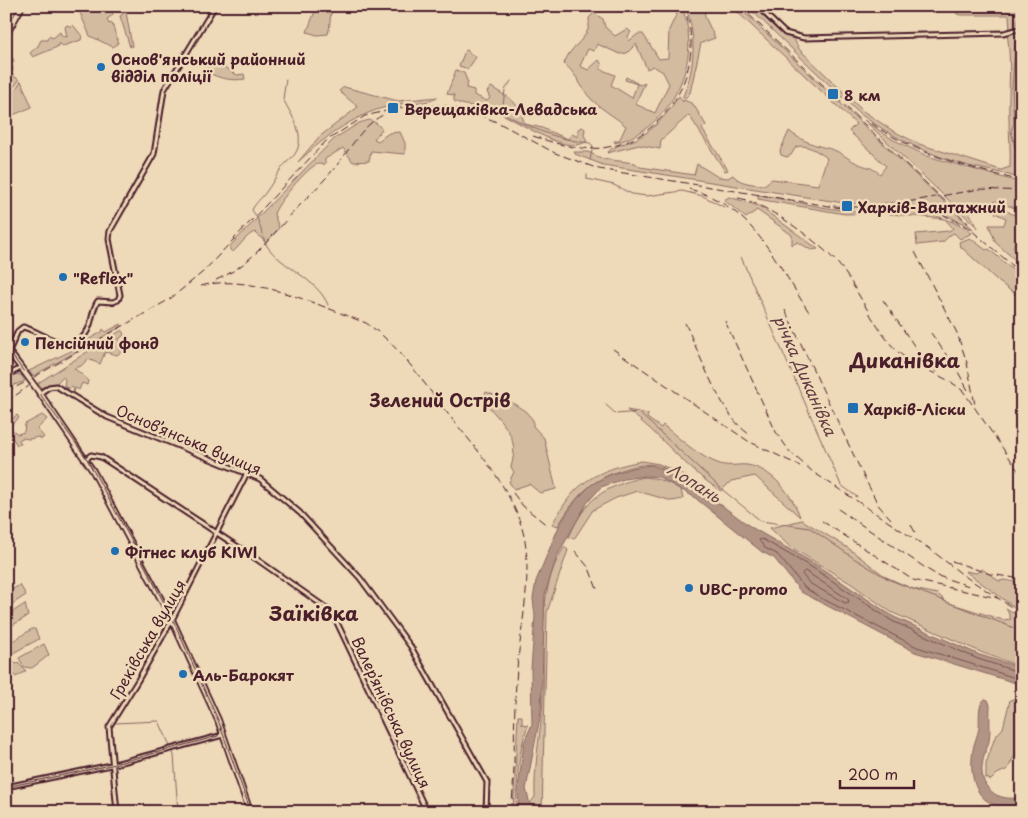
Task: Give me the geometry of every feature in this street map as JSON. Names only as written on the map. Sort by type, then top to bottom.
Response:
[{"type":"main road","points":[[6,24],[16,6]]},
{"type":"main road","points":[[6,35],[22,6]]},
{"type":"main road","points":[[7,349],[86,459],[172,620],[223,735],[250,812]]},
{"type":"street","points":[[7,349],[18,331],[23,327],[58,343],[79,339],[88,331],[98,301],[113,302],[118,300],[120,294],[109,239],[110,231],[154,154],[164,90],[215,6]]},
{"type":"street","points":[[757,6],[785,33],[804,38],[1004,34],[1022,28]]},
{"type":"street","points":[[6,376],[22,368]]},
{"type":"street","name":"Основ’янська вулиця","points":[[39,393],[49,387],[56,386],[107,416],[200,456],[247,472],[266,484],[322,536],[360,578],[408,642],[487,782],[486,812]]},
{"type":"street","name":"Валер’янівська вулиця","points":[[86,459],[92,455],[101,457],[218,533],[332,612],[427,812]]},
{"type":"street","name":"Греківська вулиця","points":[[117,812],[111,766],[109,727],[172,620],[218,533],[247,472]]},
{"type":"street","points":[[6,787],[111,766],[223,735]]},
{"type":"shaded area","points":[[77,6],[110,6],[113,15],[107,19],[109,24],[112,23],[118,43],[113,47],[90,36]]},
{"type":"shaded area","points":[[120,6],[124,6],[126,12],[132,46],[130,47],[120,16],[123,14]]},
{"type":"shaded area","points":[[317,6],[332,9],[328,34],[317,35],[307,32]]},
{"type":"shaded area","points":[[676,6],[681,6],[687,27],[689,48],[685,69],[678,89],[667,107],[652,123],[635,135],[615,143],[614,141],[619,141],[626,126],[588,96],[572,72],[564,64],[567,57],[584,37],[589,25],[589,18],[594,13],[603,19],[605,27],[615,36],[627,29],[631,32],[628,36],[629,41],[638,34],[643,34],[659,59],[668,58],[669,30],[678,11]],"holes":[[[597,44],[620,54],[627,53],[636,44],[647,69],[653,66],[663,72],[669,84],[655,113],[635,104],[645,83],[640,85],[626,77],[625,80],[637,84],[632,98],[611,85],[615,75],[600,69],[602,65],[599,60],[588,70],[580,66],[588,49],[594,51]]]},
{"type":"shaded area","points":[[685,6],[704,6],[705,17],[715,38],[701,43],[690,93],[684,99],[683,96],[690,74],[693,51],[691,28]]},
{"type":"shaded area","points":[[731,6],[738,6],[974,230],[947,216],[925,210],[877,207],[901,204],[900,202],[874,204],[844,203],[603,165],[574,152],[588,152],[603,159],[635,163],[640,167],[694,175],[697,164],[718,177],[728,178],[733,175],[743,182],[751,184],[764,185],[772,179],[818,185],[827,158],[804,146],[796,147],[791,155],[787,157],[781,155],[780,151],[789,131],[815,145],[835,150],[855,162],[872,168],[880,174],[886,166],[849,131],[856,124]]},
{"type":"shaded area","points":[[747,6],[757,6],[785,33],[793,37],[799,49],[863,111],[893,131],[919,144],[1001,170],[1010,167],[1010,65],[1007,33],[1010,32],[1009,15],[960,15],[957,14],[954,6],[1022,6],[1022,83],[1017,118],[1022,142],[1022,179],[940,157],[912,145],[873,123],[860,114]]},
{"type":"shaded area","points":[[67,25],[71,27],[73,25],[82,36],[81,40],[63,46],[59,43],[57,47],[33,57],[30,53],[38,46],[41,40],[47,40],[49,36],[53,38],[60,32],[62,36],[67,37],[65,27]]},
{"type":"shaded area","points":[[468,50],[470,54],[476,57],[468,69],[459,66],[465,51]]},
{"type":"shaded area","points":[[10,54],[14,61],[11,62],[13,69],[11,74],[19,80],[14,87],[6,78],[6,59]]},
{"type":"shaded area","points":[[209,58],[237,75],[244,74],[245,79],[226,79],[208,72]]},
{"type":"shaded area","points":[[456,70],[464,73],[468,83],[466,88],[474,90],[474,95],[487,101],[490,98],[487,92],[491,87],[511,99],[519,108],[525,124],[542,128],[568,139],[572,134],[578,137],[578,129],[582,127],[585,129],[584,135],[587,141],[577,145],[565,144],[536,132],[494,110],[457,103],[454,101],[454,95],[447,94]]},
{"type":"shaded area","points":[[21,81],[32,107],[13,115],[6,105]]},
{"type":"shaded area","points":[[344,87],[398,101],[438,97],[425,102],[394,105],[354,120],[319,143],[298,162],[319,137],[358,107],[339,91]]},
{"type":"shaded area","points":[[679,96],[683,102],[684,100],[693,104],[706,125],[702,129],[728,170],[725,171],[689,115],[661,140],[660,149],[639,145],[607,153],[613,148],[638,138],[650,130],[666,114]]},
{"type":"shaded area","points":[[369,120],[376,123],[382,129],[374,139],[378,141],[389,133],[400,132],[405,143],[405,154],[371,151],[369,161],[353,162],[343,148],[325,159],[325,164],[313,166],[286,195],[274,214],[279,228],[266,243],[255,232],[246,238],[233,252],[230,250],[230,246],[334,139],[359,123]]},
{"type":"shaded area","points":[[864,120],[892,139],[927,156],[1022,183],[1022,233],[1018,234],[1013,247],[1022,260],[1022,266],[996,243],[989,225],[1004,225],[1006,218],[995,213],[997,210],[1005,210],[1014,215],[1015,208],[995,201],[993,207],[979,204],[966,207],[978,228]]},
{"type":"shaded area","points":[[758,195],[831,209],[909,211],[945,219],[880,213],[845,214],[758,199]]},
{"type":"shaded area","points":[[729,197],[759,206],[818,249],[811,250],[798,242],[792,245],[792,235],[757,210],[746,218],[724,200]]},
{"type":"shaded area","points":[[945,219],[972,233],[960,239],[954,233],[943,242],[917,245],[916,234],[949,231],[953,228]]},
{"type":"shaded area","points":[[970,238],[986,250],[989,249],[1022,278],[1022,299],[999,282],[960,246],[959,242]]},
{"type":"shaded area","points":[[121,324],[122,326],[33,376],[29,371],[71,351],[71,349],[102,332],[103,329],[106,332]]},
{"type":"shaded area","points":[[122,330],[124,335],[119,339],[121,352],[117,355],[105,352],[100,364],[88,359],[81,366],[74,368],[88,380],[87,385],[82,383],[79,390],[76,388],[73,393],[74,388],[71,386],[69,389],[64,386],[65,379],[62,377],[57,383],[49,384],[42,389],[38,383]]},
{"type":"shaded area","points":[[16,374],[21,375],[25,381],[6,388],[6,379]]},
{"type":"shaded area","points":[[486,392],[511,402],[525,411],[533,420],[533,426],[544,438],[556,489],[540,493],[529,484],[514,489],[509,482],[514,472],[511,467],[513,446],[511,438],[508,430],[483,399]]},
{"type":"shaded area","points":[[627,410],[648,414],[647,418],[661,428],[663,425],[690,447],[712,461],[727,465],[747,465],[764,471],[780,484],[792,500],[800,517],[755,476],[731,481],[721,491],[684,462]]},
{"type":"shaded area","points":[[17,415],[19,418],[11,425],[12,430],[18,434],[24,432],[25,424],[42,415],[47,419],[37,429],[44,437],[42,439],[38,437],[22,438],[19,440],[21,444],[17,445],[8,431],[9,421]]},
{"type":"shaded area","points":[[642,461],[659,464],[686,476],[687,480],[667,469],[652,464],[615,472],[586,489],[572,505],[558,526],[552,524],[572,495],[589,479],[615,468]]},
{"type":"shaded area","points":[[643,477],[658,479],[676,487],[681,490],[683,499],[672,501],[637,491],[616,498],[593,510],[574,539],[569,537],[582,513],[597,496],[629,481]]},
{"type":"shaded area","points":[[802,520],[848,548],[886,577],[913,589],[938,594],[946,602],[1003,620],[1011,619],[1006,608],[1022,618],[1022,667],[983,653],[891,612],[850,583],[789,546],[770,528]]},
{"type":"shaded area","points":[[564,547],[568,550],[547,612],[542,812],[533,812],[531,802],[535,797],[536,765],[542,713],[545,606],[554,566]]},
{"type":"shaded area","points":[[982,569],[999,581],[1022,583],[1022,613],[965,571],[976,573]]},
{"type":"shaded area","points":[[20,585],[26,595],[6,608],[6,593]]},
{"type":"shaded area","points":[[25,604],[28,616],[6,629],[6,616]]},
{"type":"shaded area","points":[[35,629],[39,639],[11,654],[6,645]]},
{"type":"shaded area","points":[[44,644],[49,655],[32,668],[24,667],[19,658]]},
{"type":"shaded area","points":[[6,651],[16,664],[18,663],[26,671],[16,677],[6,664]]},
{"type":"shaded area","points":[[1017,698],[1022,700],[1022,754],[1013,758],[1008,769],[997,774],[991,780],[986,778],[986,764],[995,737],[1003,728],[1010,700]]},
{"type":"shaded area","points":[[518,716],[522,716],[522,724],[528,725],[518,768],[517,812],[513,812]]},
{"type":"water","points":[[650,465],[670,471],[698,488],[751,527],[815,564],[894,617],[980,655],[1022,668],[1022,685],[915,652],[801,592],[774,558],[762,552],[694,497],[659,477],[645,476],[624,479],[601,487],[587,503],[557,556],[545,594],[541,712],[526,789],[532,812],[519,812],[518,789],[524,743],[532,724],[531,669],[535,616],[533,599],[536,581],[560,524],[576,500],[591,485],[609,475]]},
{"type":"water","points":[[988,700],[990,705],[990,732],[983,760],[983,778],[986,785],[997,795],[1004,798],[1022,797],[1022,805],[997,806],[987,801],[975,785],[972,775],[973,750],[979,728],[980,708],[982,701]]},
{"type":"waterway","points":[[1017,26],[1020,6]]},
{"type":"waterway","points":[[1016,36],[1012,88],[1014,123],[1011,131],[1022,174]]},
{"type":"waterway","points":[[286,79],[283,99],[299,132],[298,147],[295,154],[283,167],[252,210],[258,219],[267,246],[281,260],[308,280],[323,296],[328,305]]},
{"type":"waterway","name":"річка Диканівка","points":[[511,81],[505,90],[502,112],[544,132],[590,143],[593,146],[590,160]]},
{"type":"waterway","name":"річка Диканівка","points":[[587,175],[587,179],[614,185],[632,194],[647,196],[682,191],[703,196],[724,207]]},
{"type":"waterway","points":[[1022,181],[1022,190]]},
{"type":"waterway","name":"річка Диканівка","points":[[741,257],[841,485],[857,497]]},
{"type":"waterway","name":"Лопань","points":[[606,405],[616,414],[638,412],[724,491],[761,521],[810,528],[890,580],[1022,631]]},
{"type":"waterway","points":[[115,723],[159,721],[174,755],[178,812]]},
{"type":"tram line","points":[[6,347],[87,459],[137,551],[173,620],[218,720],[251,812]]},
{"type":"tram line","points":[[6,787],[111,765],[218,736],[221,727]]},
{"type":"railway","points":[[533,136],[551,142],[589,149],[608,147],[630,140],[649,129],[665,113],[678,94],[687,73],[691,51],[690,28],[683,6]]},
{"type":"railway","points":[[740,6],[968,223]]},
{"type":"railway","points":[[34,377],[170,299],[203,272],[326,141],[365,116],[399,108],[441,105],[475,113],[499,123],[555,153],[599,169],[841,208],[909,209],[942,214],[970,229],[1020,272]]},
{"type":"railway","points":[[216,280],[227,275],[255,254],[331,172],[357,137],[383,115]]},
{"type":"railway","points":[[871,123],[924,152],[1022,181]]},
{"type":"railway","points":[[689,189],[711,197],[730,208],[746,222],[773,255],[809,312]]},
{"type":"railway","points":[[896,204],[980,189],[1022,191]]},
{"type":"railway","points":[[738,198],[750,201],[779,216],[810,238],[835,260],[890,343],[905,358],[948,380],[963,391],[1022,476]]},
{"type":"railway","points":[[915,252],[957,333],[967,363],[975,405]]},
{"type":"railway","points":[[201,286],[220,283],[241,283],[262,287],[306,300],[366,323],[389,341],[399,352],[487,462],[506,491],[520,522],[525,540],[527,560],[525,602],[517,664],[511,812]]},
{"type":"railway","points":[[883,300],[915,347],[937,372]]},
{"type":"railway","points":[[785,310],[864,477],[879,506],[891,519]]},
{"type":"railway","points":[[725,321],[776,432],[790,452],[813,472],[931,550]]},
{"type":"railway","points":[[685,323],[720,399],[729,413],[749,434]]},
{"type":"railway","points":[[931,333],[957,370],[969,392]]},
{"type":"railway","points":[[613,349],[748,441],[800,466]]},
{"type":"railway","points":[[6,392],[26,382]]},
{"type":"railway","points":[[6,402],[29,386]]},
{"type":"railway","points":[[513,493],[523,506],[548,526]]},
{"type":"railway","points":[[838,509],[938,576],[969,586]]},
{"type":"railway","points":[[822,521],[913,580],[998,598]]},
{"type":"railway","points":[[911,525],[915,532]]},
{"type":"railway","points":[[926,546],[963,575],[1022,614]]},
{"type":"railway","points":[[575,551],[589,568],[597,589]]},
{"type":"railway","points":[[952,561],[990,574],[1022,579]]},
{"type":"place","name":"Основ'янський районний відділ поліції","points":[[101,67]]},
{"type":"place","name":"8 км","points":[[833,94]]},
{"type":"place","name":"Верещаківка-Левадська","points":[[393,108]]},
{"type":"place","name":"Харків-Вантажний","points":[[847,206]]},
{"type":"place","name":"\"Reflex\"","points":[[63,277]]},
{"type":"place","name":"Пенсійний фонд","points":[[25,342]]},
{"type":"place","name":"Харків-Ліски","points":[[853,408]]},
{"type":"place","name":"Фітнес клуб KIWI","points":[[115,551]]},
{"type":"place","name":"UBC-promo","points":[[689,588]]},
{"type":"place","name":"Аль-Барокят","points":[[183,674]]},
{"type":"district","name":"Диканівка","points":[[905,360]]},
{"type":"district","name":"Зелений Острів","points":[[440,399]]},
{"type":"district","name":"Заїківка","points":[[314,613]]}]
